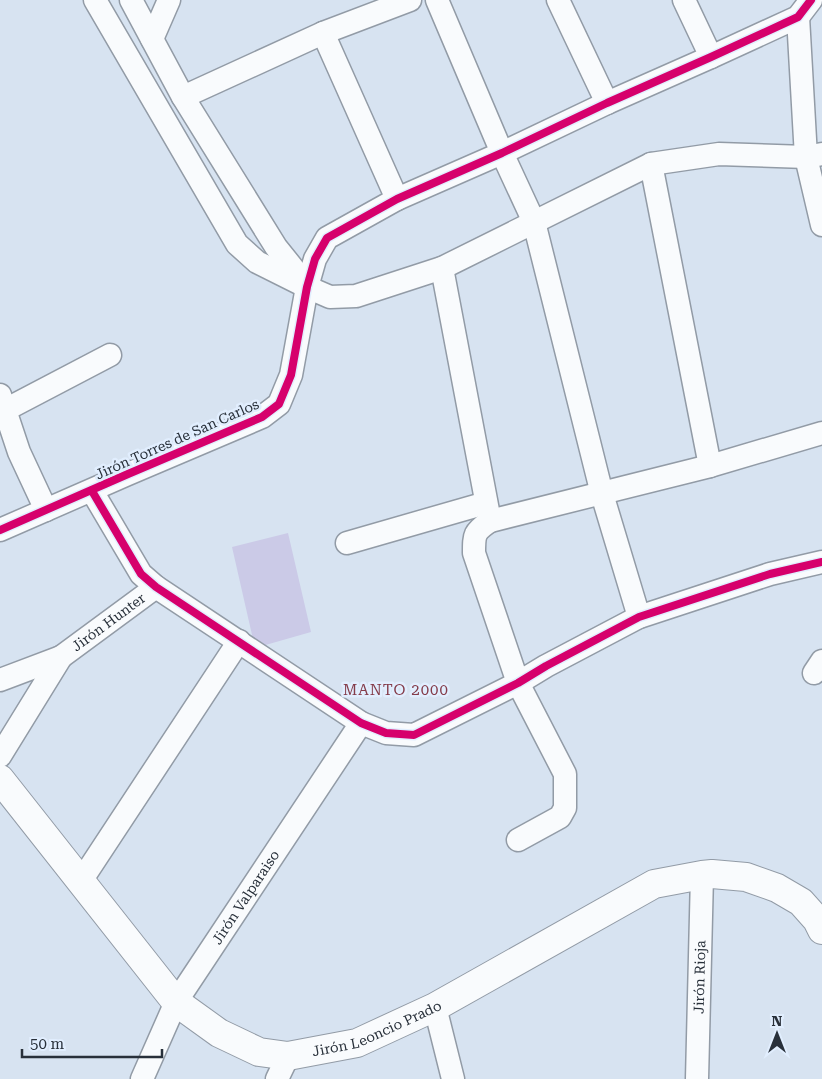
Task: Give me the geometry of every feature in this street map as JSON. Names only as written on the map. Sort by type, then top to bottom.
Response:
[{"type":"highway","name":"Jirón Leoncio Prado","points":[[0,779],[176,1002],[219,1033],[259,1052],[283,1068],[357,1043],[435,1006],[654,884],[712,874],[746,877],[777,888],[801,902],[817,920],[822,930]]},
{"type":"street","points":[[95,0],[237,244],[257,262],[330,297],[356,296],[442,268],[651,164],[719,154],[814,155]]},
{"type":"street","points":[[131,0],[183,97],[276,247],[307,287]]},
{"type":"street","points":[[152,39],[169,0]]},
{"type":"street","points":[[183,97],[323,33],[410,0]]},
{"type":"street","points":[[437,0],[502,153],[534,222],[602,494],[639,617]]},
{"type":"street","points":[[558,0],[607,103]]},
{"type":"street","points":[[684,0],[712,58]]},
{"type":"street","points":[[807,4],[814,155],[822,224]]},
{"type":"street","name":"Jirón Torres de San Carlos","points":[[0,530],[262,417],[280,404],[291,375],[314,259],[327,238],[397,199],[502,153],[607,103],[712,58],[807,4]]},
{"type":"street","points":[[323,33],[397,199]]},
{"type":"street","points":[[651,164],[710,466]]},
{"type":"street","points":[[442,268],[488,512],[474,536],[474,553],[518,683],[565,774],[566,808],[560,817],[518,840]]},
{"type":"street","points":[[46,510],[19,452],[2,402],[110,354]]},
{"type":"street","points":[[347,542],[488,512],[602,494],[710,466],[822,433]]},
{"type":"street","points":[[92,490],[141,574],[156,586],[361,723],[386,733],[414,735],[518,683],[546,666],[639,617],[770,574],[822,562]]},
{"type":"street","name":"Jirón Hunter","points":[[0,680],[61,657],[156,586]]},
{"type":"street","points":[[81,881],[239,641]]},
{"type":"street","name":"Jirón Hunter","points":[[0,756],[61,657]]},
{"type":"street","name":"Jirón Valparaiso","points":[[142,1079],[176,1002],[361,723]]},
{"type":"street","name":"Jirón Rioja","points":[[697,1079],[702,875]]},
{"type":"street","points":[[435,1006],[453,1079]]},
{"type":"shaded area","points":[[288,533],[311,632],[255,648],[232,547]]},
{"type":"cycle path","points":[[0,530],[262,417],[279,404],[291,375],[307,287],[315,259],[327,238],[397,199],[502,153],[607,103],[798,17],[811,0]]},
{"type":"cycle path","points":[[92,491],[141,574],[156,587],[361,723],[386,733],[414,735],[518,683],[546,666],[639,617],[770,574],[822,562]]},
{"type":"district","name":"MANTO 2000","points":[[396,690]]}]
